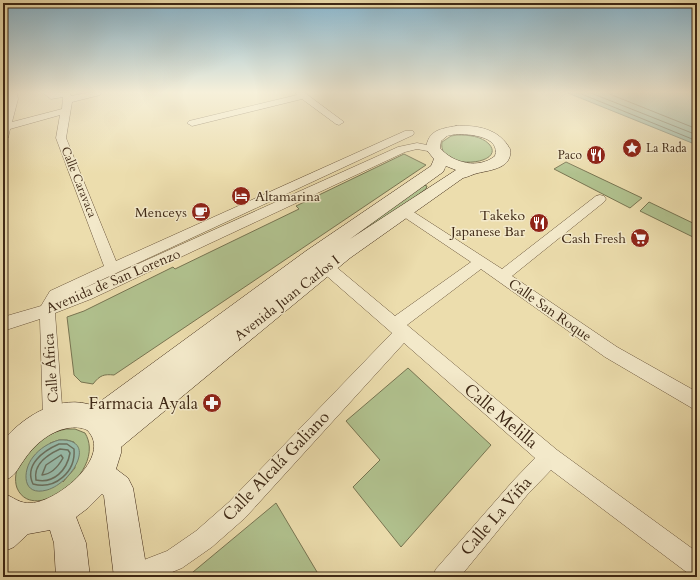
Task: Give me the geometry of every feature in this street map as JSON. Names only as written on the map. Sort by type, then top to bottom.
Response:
[{"type":"main road","name":"Avenida Juan Carlos I","points":[[102,431],[320,262],[437,168],[437,154],[434,140],[442,133],[448,131],[470,130],[486,134],[499,142],[503,148],[503,156],[494,164],[476,168],[457,175],[406,212],[344,253],[320,262]]},
{"type":"main road","points":[[437,154],[454,164],[476,168]]},
{"type":"main road","points":[[3,467],[9,455],[22,440],[37,427],[54,419],[70,414],[84,415],[102,431],[106,457],[98,474],[88,488],[79,497],[59,511],[40,518],[9,521]]},
{"type":"main road","points":[[98,474],[118,488],[131,576]]},
{"type":"main road","points":[[59,511],[70,544],[73,577]]},
{"type":"street","points":[[3,138],[8,120]]},
{"type":"street","points":[[6,127],[21,120]]},
{"type":"street","name":"Calle Caravaca","points":[[63,120],[61,138],[112,269]]},
{"type":"street","points":[[192,123],[204,120]]},
{"type":"street","name":"Avenida de San Lorenzo","points":[[3,324],[47,310],[86,295],[195,238],[372,156],[409,133]]},
{"type":"street","name":"Avenida de San Lorenzo","points":[[372,156],[412,147],[423,147],[437,154]]},
{"type":"street","points":[[502,276],[600,199]]},
{"type":"street","name":"Calle San Roque","points":[[406,212],[480,263],[502,276],[611,352],[697,402]]},
{"type":"street","name":"Avenida de San Lorenzo","points":[[47,310],[55,295],[112,269],[195,238]]},
{"type":"street","name":"Calle Melilla","points":[[320,262],[550,457],[697,566]]},
{"type":"street","name":"Calle Alcalá Galiano","points":[[131,576],[174,560],[204,539],[237,510],[399,328],[480,263]]},
{"type":"street","name":"Calle África","points":[[47,310],[54,419]]},
{"type":"street","name":"Calle La Viña","points":[[444,577],[520,488],[550,457]]},
{"type":"green space","points":[[451,136],[470,136],[486,141],[492,151],[489,157],[481,161],[471,162],[450,158],[443,152],[442,142]]},
{"type":"green space","points":[[404,154],[426,165],[114,375],[102,376],[93,384],[81,382],[74,375],[67,317],[84,311],[173,267],[175,269],[299,209],[296,206]]},
{"type":"green space","points":[[566,162],[642,198],[630,208],[554,169]]},
{"type":"green space","points":[[424,185],[427,186],[426,189],[353,242],[343,243]]},
{"type":"green space","points":[[649,202],[697,225],[697,239],[640,211]]},
{"type":"green space","points":[[408,368],[491,445],[401,547],[353,487],[380,460],[346,421]]},
{"type":"green space","points":[[75,429],[85,433],[89,448],[86,463],[78,477],[66,489],[52,497],[38,501],[25,498],[16,485],[17,467],[20,461],[34,444],[46,436],[59,431]],"holes":[[[59,440],[74,442],[75,468],[63,482],[50,443]]]},
{"type":"green space","points":[[276,503],[320,577],[187,577]]},
{"type":"water","points":[[635,120],[697,120],[697,145]]},
{"type":"water","points":[[59,440],[71,441],[78,446],[79,453],[77,462],[65,479],[56,486],[47,490],[33,490],[26,481],[29,463],[42,448]]},
{"type":"place","name":"La Rada","points":[[632,148]]},
{"type":"place","name":"Paco","points":[[596,155]]},
{"type":"place","name":"Altamarina","points":[[241,196]]},
{"type":"place","name":"Menceys","points":[[201,212]]},
{"type":"place","name":"Takeko Japanese Bar","points":[[539,223]]},
{"type":"place","name":"Cash Fresh","points":[[640,238]]},
{"type":"place","name":"Farmacia Ayala","points":[[212,403]]}]
